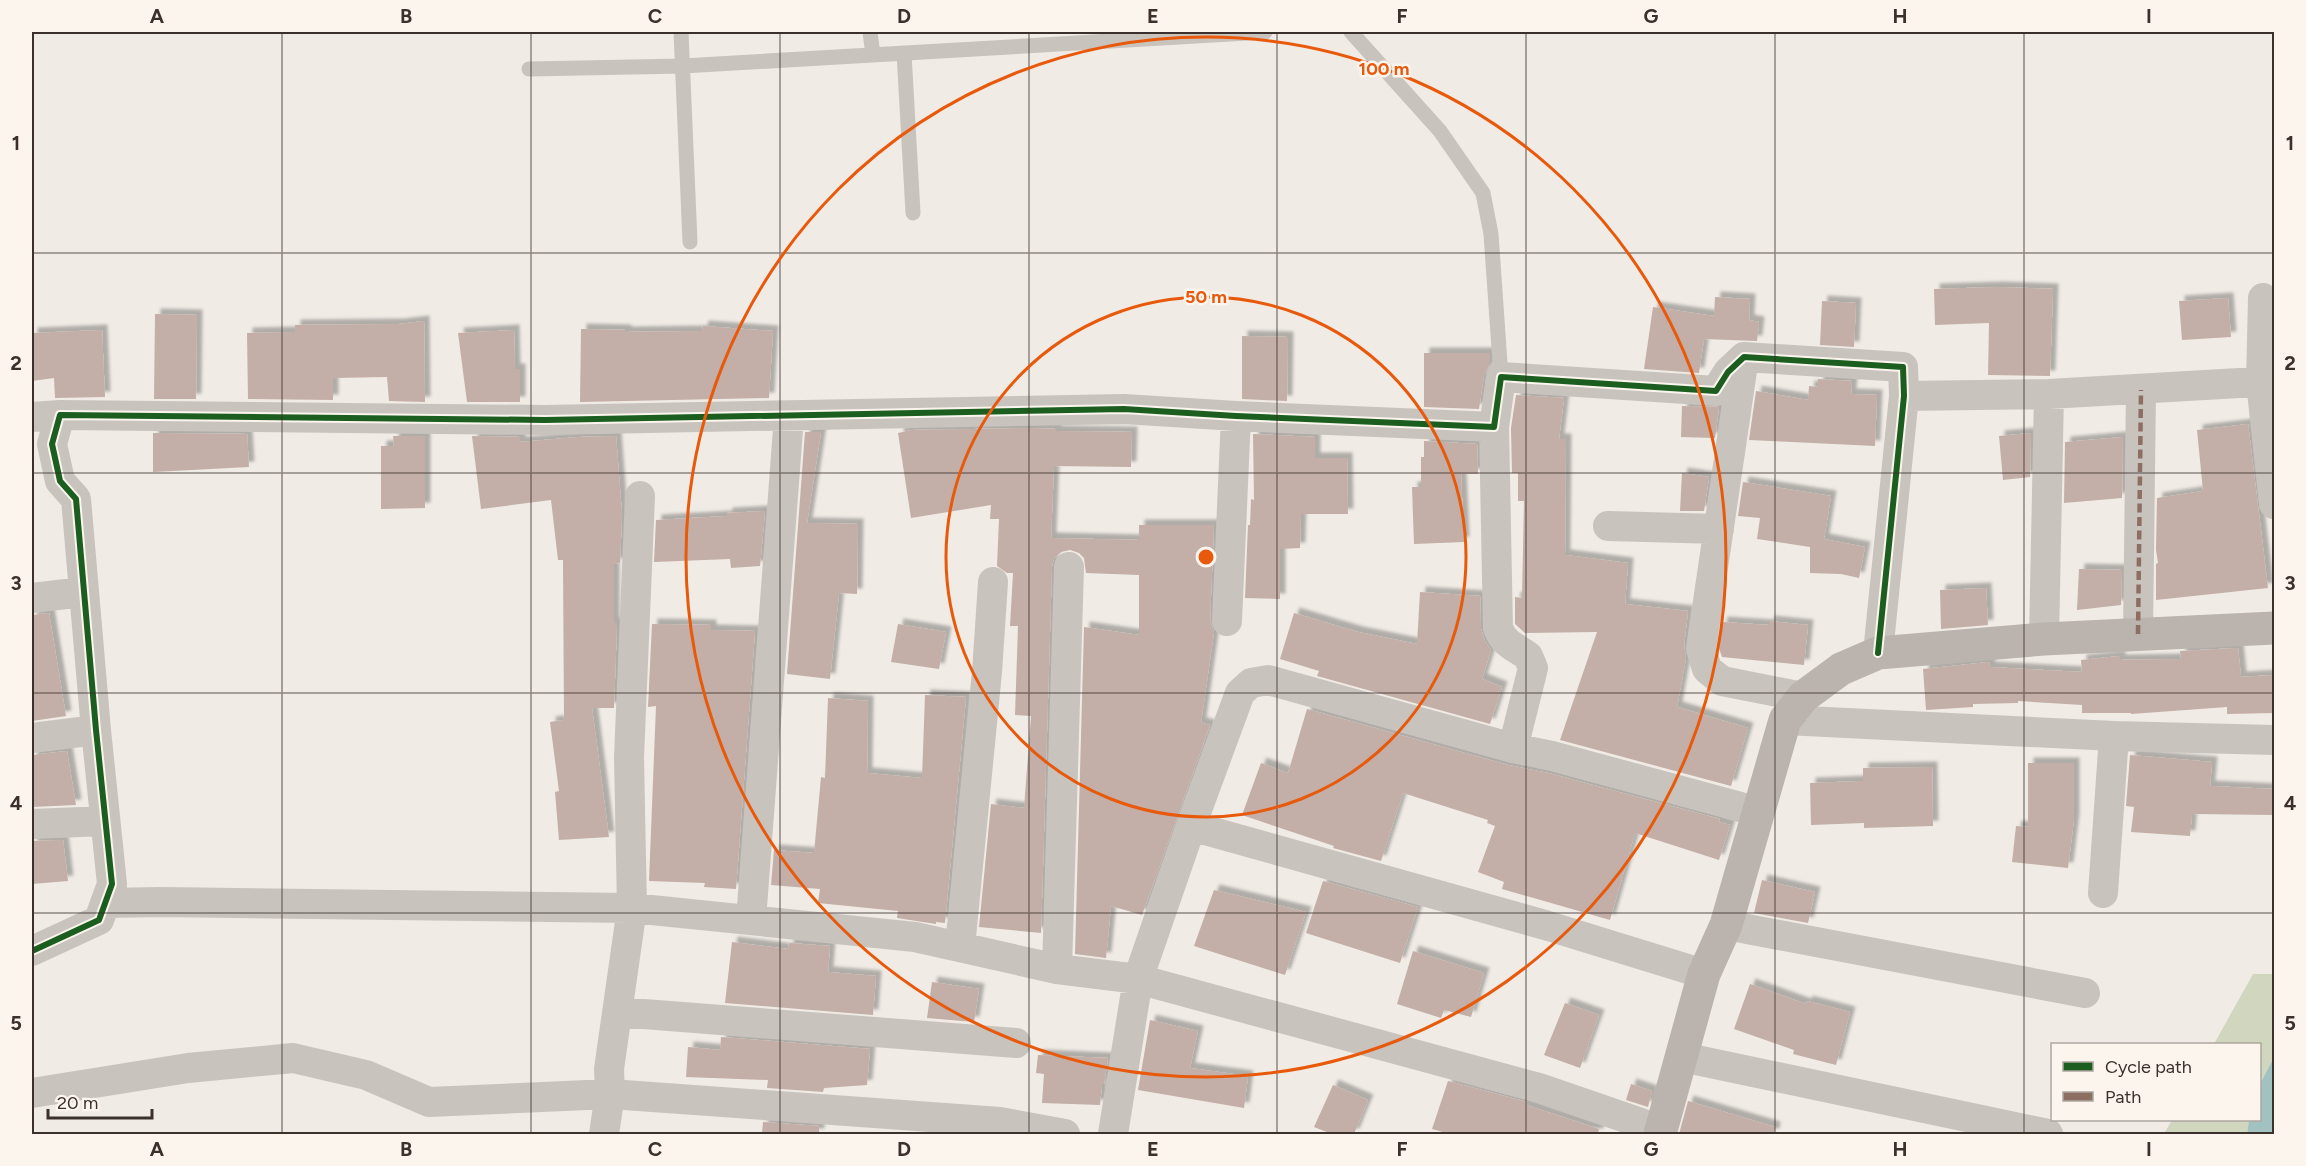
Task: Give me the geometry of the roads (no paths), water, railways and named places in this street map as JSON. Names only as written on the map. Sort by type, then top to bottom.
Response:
[{"type":"street","points":[[2263,298],[2274,504]]},
{"type":"street","points":[[1744,357],[1701,650],[1707,669],[1722,681],[1794,709],[2114,736],[2274,740]]},
{"type":"street","points":[[1513,748],[1533,668],[1528,656],[1502,639],[1498,628],[1494,427],[1502,377],[1716,391],[1728,372],[1744,357],[1903,367],[1904,396],[1878,653]]},
{"type":"street","points":[[1904,396],[2049,394],[2268,382]]},
{"type":"street","points":[[2138,634],[2141,390]]},
{"type":"street","points":[[2044,639],[2049,394]]},
{"type":"street","points":[[32,951],[99,920],[112,884],[76,499],[60,481],[46,416],[545,420],[1124,409],[1494,427]]},
{"type":"street","points":[[751,921],[789,416]]},
{"type":"street","points":[[1227,621],[1236,416]]},
{"type":"street","points":[[604,1134],[610,1094],[609,1069],[632,908],[629,757],[640,496]]},
{"type":"street","points":[[1608,526],[1719,530]]},
{"type":"street","points":[[1057,969],[1069,567]]},
{"type":"street","points":[[960,947],[987,672],[993,582]]},
{"type":"street","points":[[32,598],[83,592]]},
{"type":"street","points":[[105,903],[632,908],[915,937],[1057,969],[1138,979],[1539,1088],[1660,1132],[1704,974],[1726,925],[1759,812],[1794,709],[1841,669],[1878,653],[2044,639],[2274,628]]},
{"type":"street","points":[[1113,1134],[1138,979],[1240,693],[1251,683],[1268,681],[1307,690],[1513,748],[1552,756],[1759,812]]},
{"type":"street","points":[[32,738],[96,730]]},
{"type":"street","points":[[2103,893],[2114,736]]},
{"type":"street","points":[[32,824],[105,821]]},
{"type":"street","points":[[1191,826],[1545,925],[1704,974]]},
{"type":"street","points":[[1726,925],[2085,993]]},
{"type":"street","points":[[618,1012],[1016,1043]]},
{"type":"street","points":[[1682,1057],[2048,1134]]},
{"type":"street","points":[[32,1093],[188,1068],[293,1058],[366,1075],[429,1102],[610,1094],[1000,1122],[1021,1130],[1065,1134]]},
{"type":"lane","points":[[681,32],[690,242]]},
{"type":"lane","points":[[870,32],[873,55]]},
{"type":"lane","points":[[529,69],[683,66],[904,53],[1097,36],[1265,32]]},
{"type":"lane","points":[[1351,32],[1440,131],[1483,193],[1491,234],[1502,377]]},
{"type":"lane","points":[[904,53],[912,213]]},
{"type":"water","points":[[2274,1057],[2274,1134],[2247,1134],[2249,1121],[2261,1121],[2261,1082]]}]
